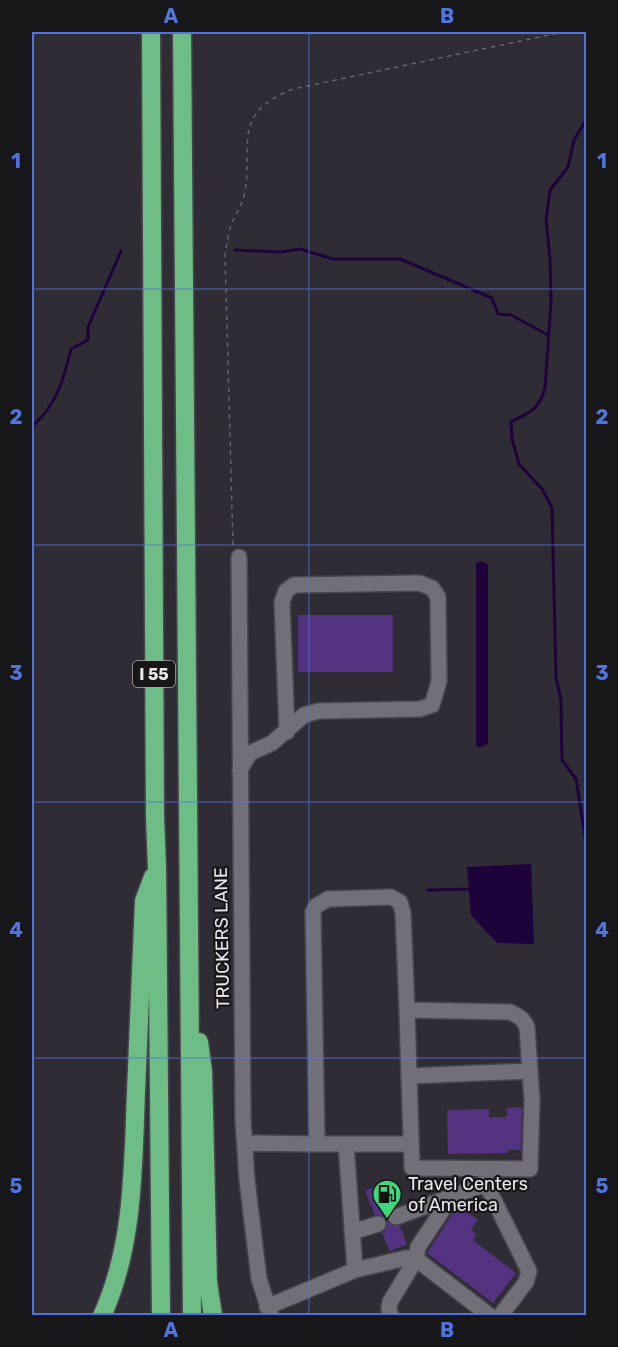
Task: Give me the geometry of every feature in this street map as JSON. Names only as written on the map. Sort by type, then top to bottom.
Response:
[{"type":"highway","name":"I 55","points":[[151,32],[155,817],[161,1316]]},
{"type":"highway","name":"I 55","points":[[182,32],[192,1316]]},
{"type":"highway","points":[[102,1316],[125,1249],[135,1124],[144,901],[157,867]]},
{"type":"highway","points":[[190,989],[203,1071],[208,1282],[213,1316]]},
{"type":"street","name":"TRUCKERS LANE","points":[[239,557],[244,1143],[259,1279],[269,1311]]},
{"type":"street","points":[[240,770],[250,753],[272,743],[287,732],[304,715],[319,711],[420,709],[432,705],[439,681],[438,597],[432,588],[419,583],[294,585],[286,591],[282,602],[287,732]]},
{"type":"street","points":[[317,1144],[313,912],[322,901],[336,898],[391,897],[399,902],[403,913],[412,1168],[486,1176],[530,1169],[533,1111],[527,1027],[521,1018],[510,1012],[407,1010]]},
{"type":"street","points":[[409,1076],[530,1071]]},
{"type":"street","points":[[244,1143],[411,1144]]},
{"type":"street","points":[[346,1144],[355,1270]]},
{"type":"street","points":[[396,1217],[452,1196],[486,1176]]},
{"type":"street","points":[[486,1176],[529,1271],[526,1282],[500,1316]]},
{"type":"street","points":[[391,1316],[390,1302],[416,1259],[418,1247],[452,1196]]},
{"type":"street","points":[[352,1232],[378,1224]]},
{"type":"street","points":[[269,1311],[355,1270],[406,1258],[416,1259],[490,1316]]},
{"type":"path","points":[[239,557],[232,541],[225,255],[231,224],[245,195],[247,138],[260,106],[273,97],[293,89],[563,32]]},
{"type":"shaded area","points":[[481,561],[488,564],[488,744],[477,747],[476,563]]},
{"type":"shaded area","points":[[531,864],[534,944],[497,943],[471,915],[467,867]]},
{"type":"building","points":[[298,615],[393,615],[393,672],[298,672]]},
{"type":"building","points":[[522,1107],[521,1150],[508,1150],[508,1153],[448,1154],[447,1110],[489,1109],[489,1117],[507,1117],[507,1108]]},
{"type":"building","points":[[382,1184],[392,1208],[387,1215],[387,1220],[381,1215],[375,1215],[365,1191]]},
{"type":"building","points":[[458,1205],[478,1220],[471,1230],[477,1234],[473,1240],[516,1273],[493,1303],[427,1253]]},
{"type":"building","points":[[387,1221],[394,1226],[400,1226],[407,1244],[390,1251],[382,1233],[387,1227]]},
{"type":"waterway","points":[[586,120],[574,140],[568,167],[550,190],[546,220],[551,302],[545,388],[537,406],[511,422],[512,439],[519,464],[542,489],[552,508],[556,677],[561,700],[562,760],[576,779],[586,843]]},
{"type":"waterway","points":[[235,250],[280,252],[300,249],[333,259],[400,259],[492,298],[498,314],[511,315],[548,335]]},
{"type":"waterway","points":[[32,426],[53,401],[62,381],[71,349],[88,340],[88,327],[121,251]]},
{"type":"waterway","points":[[428,890],[471,889]]},
{"type":"place","name":"Travel Centers of America","points":[[387,1220]]}]
